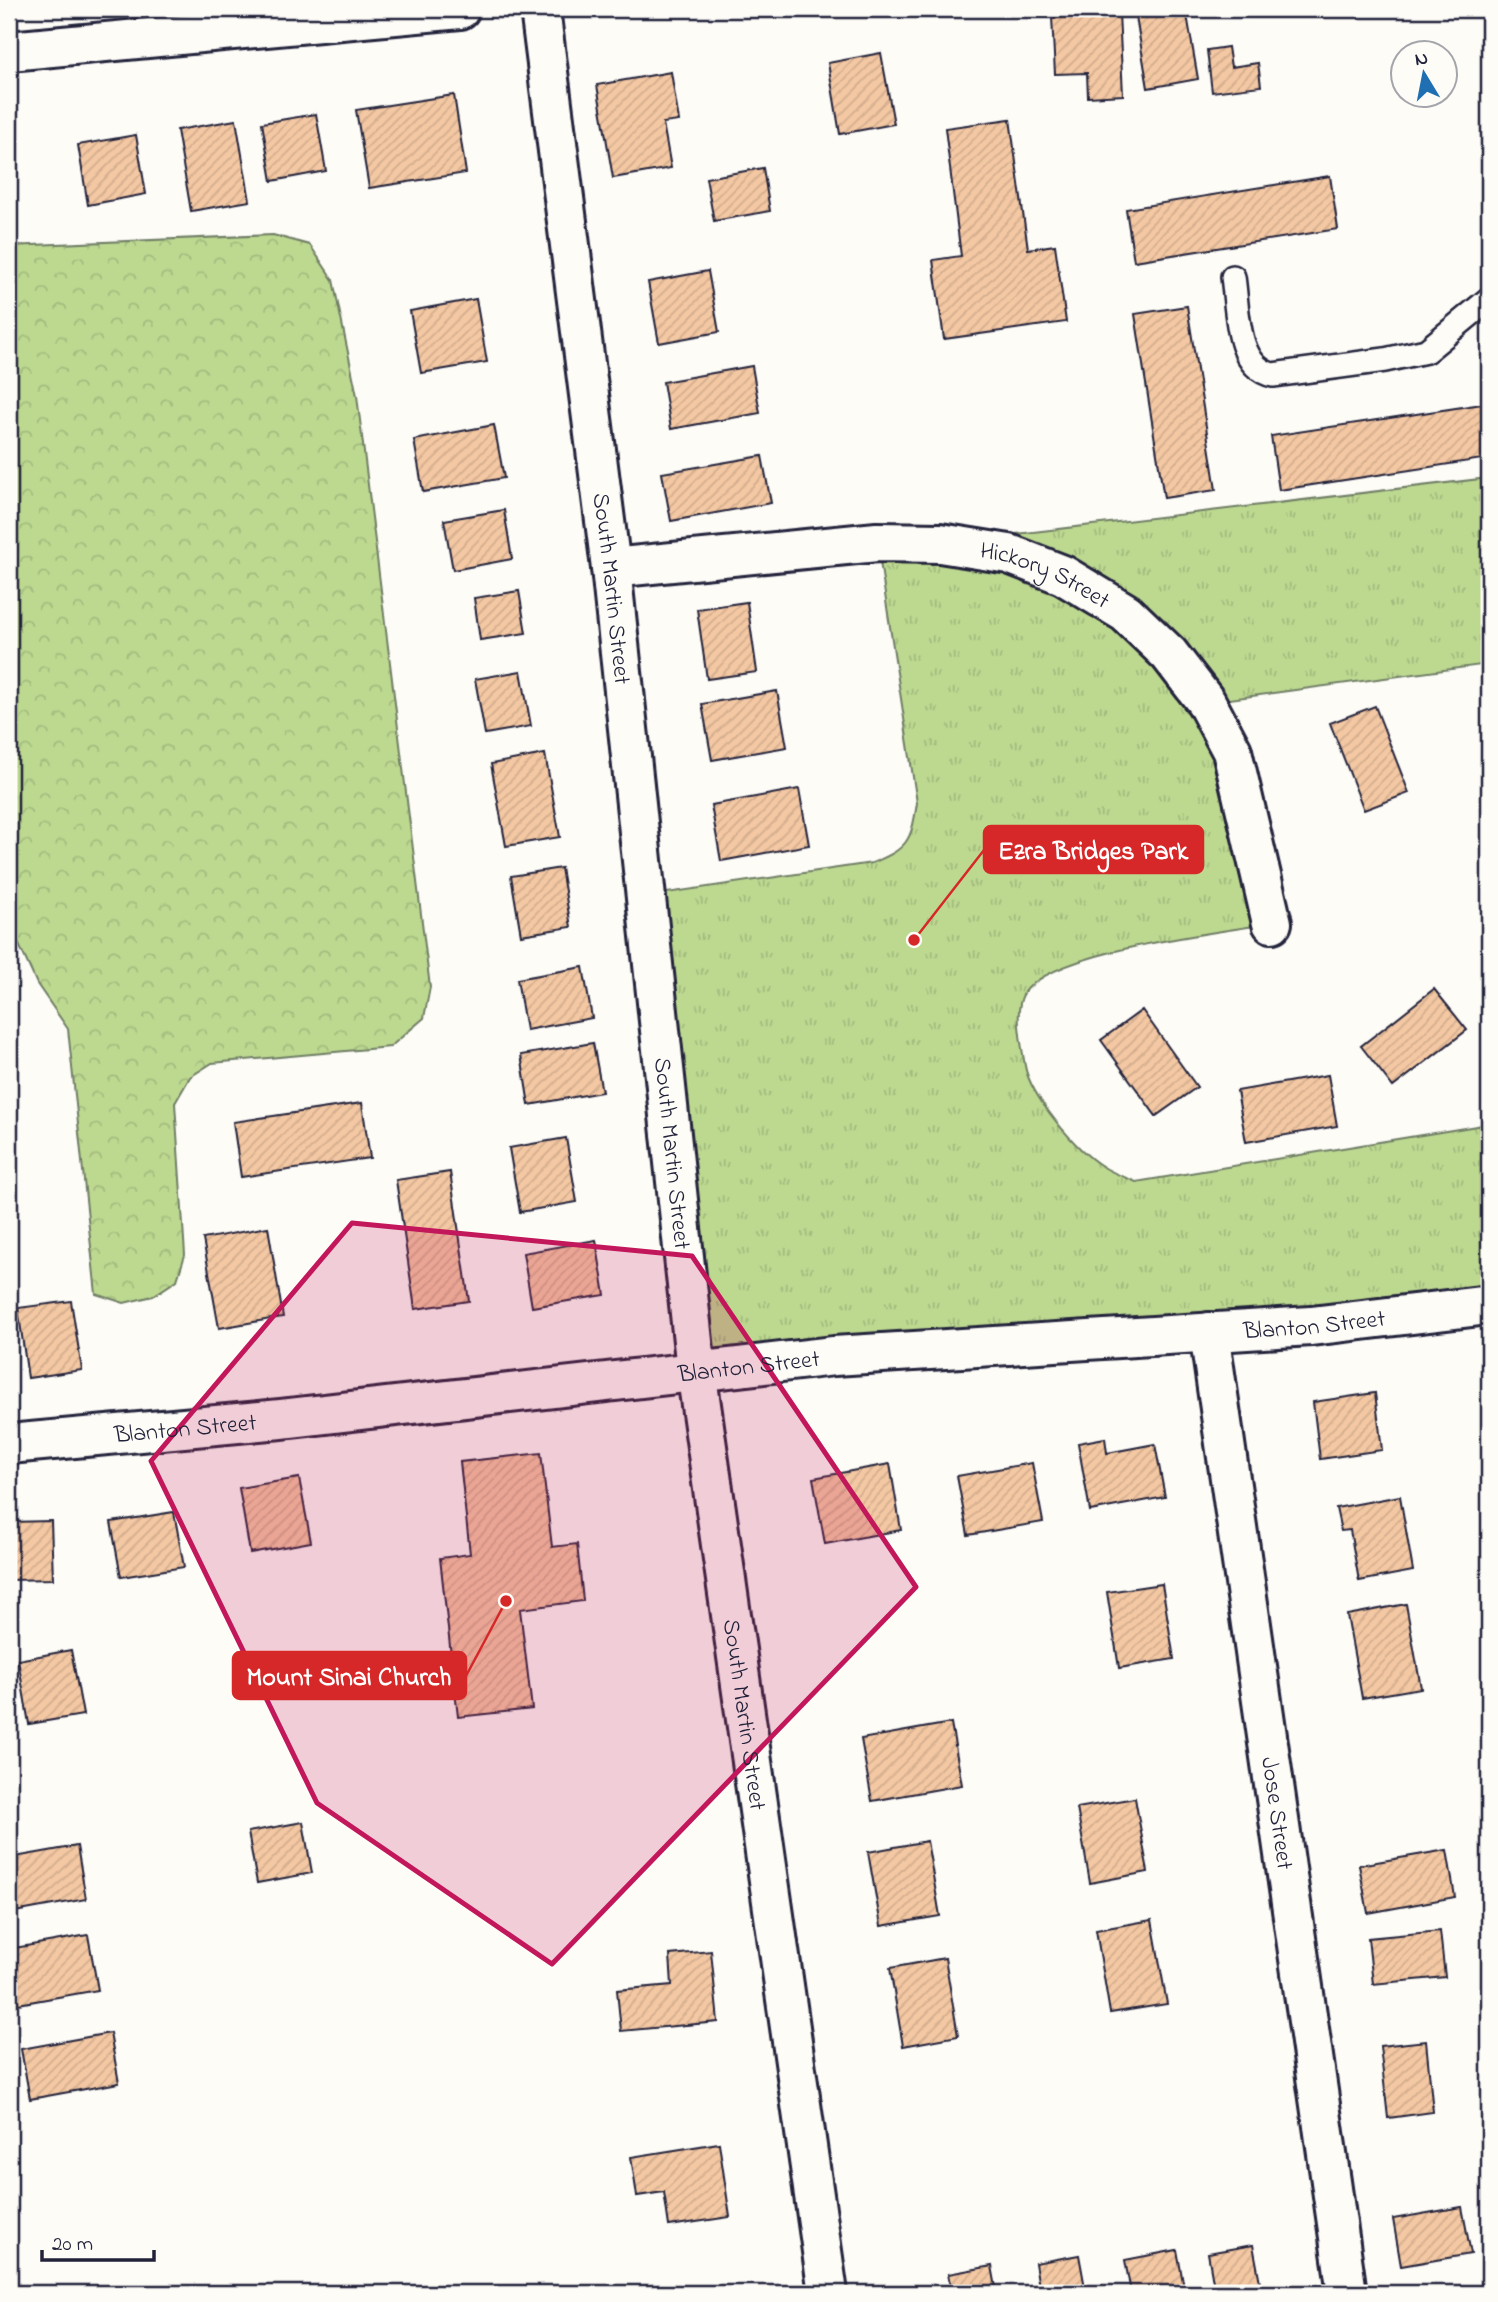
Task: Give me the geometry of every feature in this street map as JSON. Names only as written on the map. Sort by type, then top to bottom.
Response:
[{"type":"street","points":[[9,51],[460,9]]},
{"type":"street","name":"South Martin Street","points":[[540,9],[611,568],[696,1370],[828,2293]]},
{"type":"street","name":"Hickory Street","points":[[611,568],[877,542],[940,542],[1009,554],[1063,575],[1126,613],[1169,654],[1206,702],[1231,751],[1272,923]]},
{"type":"street","name":"Blanton Street","points":[[9,1444],[281,1419],[834,1356],[1311,1326],[1489,1305]]},
{"type":"street","name":"Jose Street","points":[[1209,1332],[1347,2293]]},
{"type":"lane","points":[[1233,277],[1243,341],[1250,362],[1259,372],[1273,375],[1385,360],[1426,351],[1489,299]]},
{"type":"highlighted area","points":[[352,1223],[692,1256],[916,1587],[552,1964],[317,1803],[151,1461]]},
{"type":"green space","points":[[273,235],[310,245],[333,280],[357,396],[430,987],[424,1018],[390,1047],[212,1063],[190,1077],[175,1103],[185,1255],[177,1280],[153,1296],[124,1303],[96,1294],[68,1029],[37,984],[9,923],[9,246]]},
{"type":"green space","points":[[1489,478],[1489,664],[1207,702],[1272,923],[1139,946],[1068,965],[1041,978],[1024,993],[1019,1019],[1025,1066],[1035,1092],[1045,1106],[1091,1158],[1110,1171],[1136,1182],[1489,1124],[1489,1305],[696,1370],[646,896],[872,863],[893,853],[906,842],[917,803],[877,542],[940,543]]},
{"type":"building","points":[[1186,9],[1198,79],[1148,88],[1135,11]]},
{"type":"building","points":[[1119,13],[1123,95],[1088,97],[1087,73],[1055,74],[1052,17]]},
{"type":"building","points":[[1228,47],[1231,67],[1258,63],[1261,86],[1212,92],[1207,50]]},
{"type":"building","points":[[881,53],[894,124],[840,134],[828,63]]},
{"type":"building","points":[[671,72],[679,121],[663,123],[671,168],[613,178],[597,85]]},
{"type":"building","points":[[454,95],[466,173],[369,188],[356,110]]},
{"type":"building","points":[[316,114],[326,171],[272,181],[262,123]]},
{"type":"building","points":[[1010,119],[1028,249],[1055,245],[1066,322],[944,339],[933,260],[961,256],[945,128]]},
{"type":"building","points":[[236,120],[250,201],[191,211],[177,130]]},
{"type":"building","points":[[136,135],[146,194],[88,205],[78,145]]},
{"type":"building","points":[[763,168],[770,211],[714,221],[706,178]]},
{"type":"building","points":[[9,173],[13,213],[9,214]]},
{"type":"building","points":[[1330,176],[1338,229],[1134,261],[1126,209]]},
{"type":"building","points":[[708,271],[719,332],[659,343],[648,282]]},
{"type":"building","points":[[476,299],[487,362],[421,373],[410,311]]},
{"type":"building","points":[[1187,306],[1216,490],[1164,498],[1135,314]]},
{"type":"building","points":[[752,366],[760,413],[671,429],[663,382]]},
{"type":"building","points":[[1489,403],[1489,458],[1279,490],[1271,436]]},
{"type":"building","points":[[494,425],[504,478],[423,492],[414,440]]},
{"type":"building","points":[[762,456],[771,503],[671,521],[662,473]]},
{"type":"building","points":[[504,510],[512,559],[453,570],[444,520]]},
{"type":"building","points":[[519,591],[526,633],[480,640],[474,598]]},
{"type":"building","points":[[747,602],[757,672],[707,679],[697,609]]},
{"type":"building","points":[[521,671],[531,726],[485,734],[475,679]]},
{"type":"building","points":[[777,691],[787,747],[712,760],[702,704]]},
{"type":"building","points":[[1375,706],[1409,793],[1364,810],[1330,723]]},
{"type":"building","points":[[545,754],[560,837],[506,846],[491,764]]},
{"type":"building","points":[[799,789],[809,845],[721,861],[711,805]]},
{"type":"building","points":[[561,868],[571,927],[521,935],[511,876]]},
{"type":"building","points":[[583,967],[592,1018],[526,1030],[517,979]]},
{"type":"building","points":[[1434,989],[1467,1030],[1393,1087],[1361,1046]]},
{"type":"building","points":[[1142,1010],[1197,1087],[1156,1116],[1101,1040]]},
{"type":"building","points":[[593,1043],[602,1092],[529,1105],[521,1055]]},
{"type":"building","points":[[1328,1075],[1337,1126],[1246,1142],[1237,1091]]},
{"type":"building","points":[[362,1103],[370,1158],[241,1177],[233,1122]]},
{"type":"building","points":[[566,1138],[577,1202],[520,1212],[509,1148]]},
{"type":"building","points":[[450,1172],[469,1301],[415,1309],[396,1180]]},
{"type":"building","points":[[268,1227],[283,1317],[219,1328],[203,1239]]},
{"type":"building","points":[[596,1240],[605,1295],[532,1307],[523,1253]]},
{"type":"building","points":[[71,1301],[82,1370],[28,1378],[18,1308]]},
{"type":"building","points":[[1375,1393],[1382,1450],[1320,1459],[1313,1402]]},
{"type":"building","points":[[1105,1438],[1107,1453],[1155,1444],[1165,1497],[1090,1511],[1078,1443]]},
{"type":"building","points":[[541,1453],[552,1547],[577,1544],[583,1601],[520,1609],[532,1709],[458,1717],[440,1558],[470,1554],[460,1462]]},
{"type":"building","points":[[1032,1463],[1043,1522],[968,1535],[957,1476]]},
{"type":"building","points":[[890,1464],[901,1530],[825,1544],[813,1478]]},
{"type":"building","points":[[299,1478],[311,1542],[250,1553],[239,1488]]},
{"type":"building","points":[[1400,1496],[1413,1571],[1359,1581],[1350,1530],[1341,1531],[1336,1508]]},
{"type":"building","points":[[174,1512],[184,1567],[121,1577],[111,1522]]},
{"type":"building","points":[[51,1521],[53,1579],[9,1580],[9,1522]]},
{"type":"building","points":[[1162,1584],[1174,1659],[1119,1668],[1107,1592]]},
{"type":"building","points":[[1406,1604],[1421,1688],[1362,1698],[1347,1615]]},
{"type":"building","points":[[71,1650],[83,1715],[29,1724],[18,1660]]},
{"type":"building","points":[[951,1723],[962,1785],[872,1801],[861,1739]]},
{"type":"building","points":[[1135,1798],[1148,1872],[1090,1883],[1077,1808]]},
{"type":"building","points":[[303,1822],[312,1873],[257,1883],[248,1832]]},
{"type":"building","points":[[927,1841],[940,1916],[881,1926],[868,1852]]},
{"type":"building","points":[[77,1846],[86,1899],[9,1913],[9,1858]]},
{"type":"building","points":[[1447,1850],[1455,1897],[1368,1913],[1359,1865]]},
{"type":"building","points":[[1152,1920],[1167,2004],[1110,2013],[1096,1930]]},
{"type":"building","points":[[1440,1931],[1445,1977],[1373,1984],[1368,1938]]},
{"type":"building","points":[[88,1935],[98,1990],[18,2004],[9,1949]]},
{"type":"building","points":[[711,1951],[718,2022],[621,2031],[617,1990],[672,1985],[670,1955]]},
{"type":"building","points":[[945,1958],[958,2036],[903,2046],[890,1968]]},
{"type":"building","points":[[110,2033],[119,2083],[30,2099],[21,2049]]},
{"type":"building","points":[[1426,2041],[1433,2112],[1388,2118],[1380,2046]]},
{"type":"building","points":[[719,2143],[730,2217],[669,2226],[664,2192],[637,2196],[631,2157]]},
{"type":"building","points":[[1462,2207],[1471,2254],[1401,2266],[1393,2219]]},
{"type":"building","points":[[1253,2245],[1262,2293],[1215,2293],[1208,2253]]},
{"type":"building","points":[[1177,2250],[1185,2293],[1131,2293],[1125,2260]]},
{"type":"building","points":[[1079,2255],[1086,2293],[1040,2293],[1035,2263]]},
{"type":"building","points":[[992,2266],[997,2293],[952,2293],[948,2274]]},
{"type":"building","points":[[493,2288],[494,2293],[462,2293]]},
{"type":"place","name":"Ezra Bridges Park","points":[[914,940]]},
{"type":"place","name":"Mount Sinai Church","points":[[506,1601]]}]
